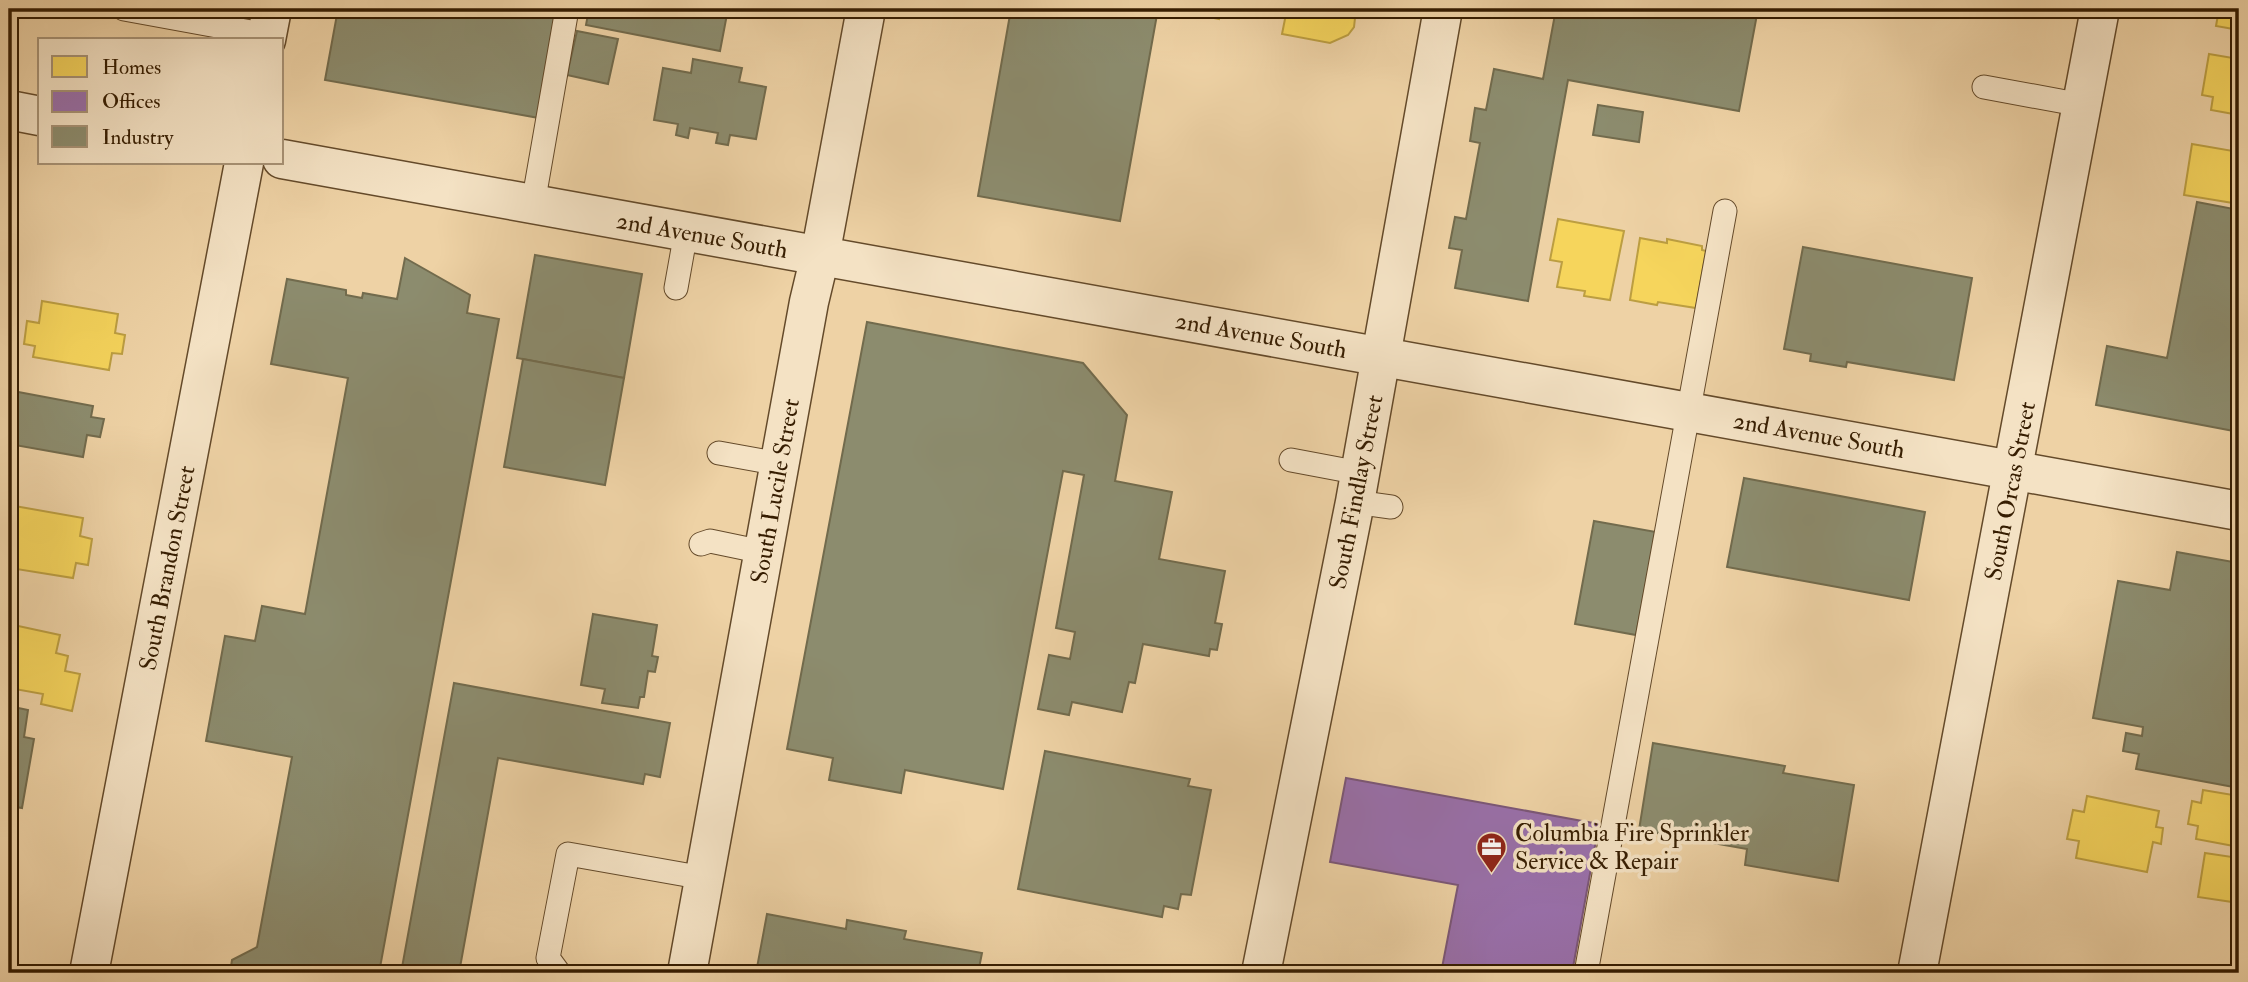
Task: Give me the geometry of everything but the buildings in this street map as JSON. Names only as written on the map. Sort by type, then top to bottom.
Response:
[{"type":"street","name":"South Lucile Street","points":[[687,973],[809,302],[866,9]]},
{"type":"street","name":"South Findlay Street","points":[[1261,973],[1369,494],[1381,356],[1443,9]]},
{"type":"street","name":"South Orcas Street","points":[[1917,973],[2101,9]]},
{"type":"street","points":[[9,110],[38,116]]},
{"type":"street","name":"2nd Avenue South","points":[[284,159],[2239,511]]},
{"type":"street","name":"South Brandon Street","points":[[89,973],[244,164]]},
{"type":"lane","points":[[124,9],[269,28]]},
{"type":"lane","points":[[533,204],[567,9]]},
{"type":"lane","points":[[1984,87],[2082,105]]},
{"type":"lane","points":[[1586,973],[1725,211]]},
{"type":"lane","points":[[676,288],[686,232]]},
{"type":"lane","points":[[719,453],[780,464]]},
{"type":"lane","points":[[1291,460],[1369,494]]},
{"type":"lane","points":[[701,544],[710,541],[763,552]]},
{"type":"lane","points":[[559,973],[548,958],[568,854],[704,878]]},
{"type":"place","name":"Columbia Fire Sprinkler Service & Repair","points":[[1492,874]]}]
